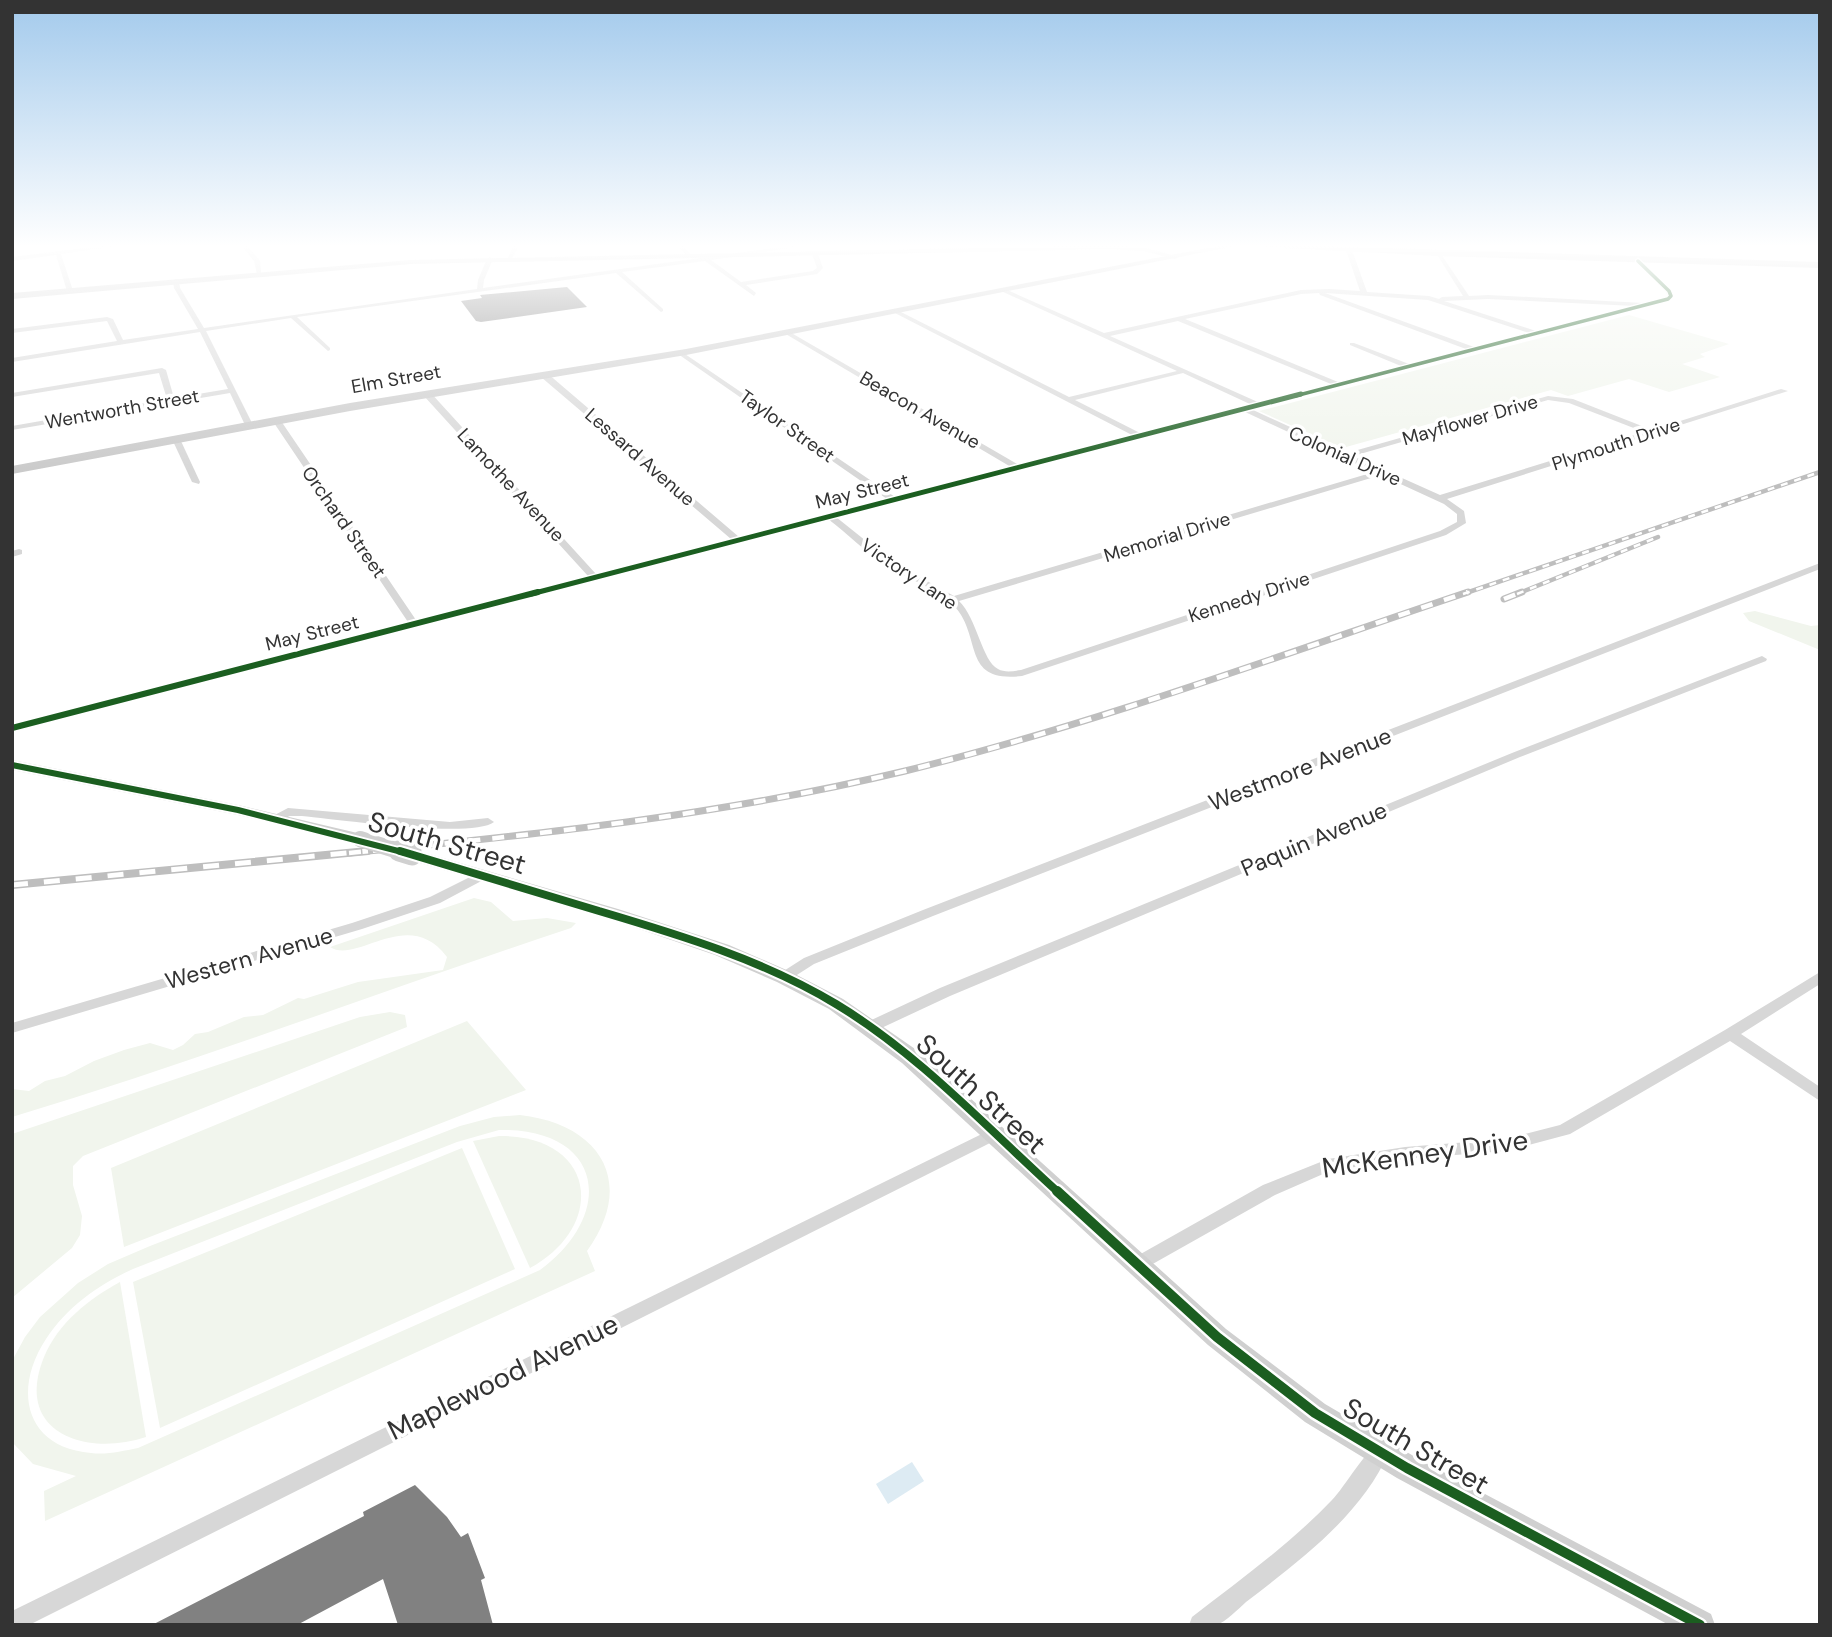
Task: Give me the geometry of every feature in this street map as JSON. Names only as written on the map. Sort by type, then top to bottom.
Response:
[{"type":"main road","name":"Elm Street","points":[[12,470],[276,420],[680,353],[846,320]]},
{"type":"main road","name":"South Street","points":[[12,765],[275,818],[360,839],[621,917],[722,950],[784,977],[836,1004],[910,1056],[1136,1265],[1260,1372],[1315,1413],[1378,1452],[1700,1625]]},
{"type":"street","points":[[12,331],[96,320]]},
{"type":"street","points":[[111,320],[121,343]]},
{"type":"street","points":[[196,320],[249,425]]},
{"type":"street","points":[[12,360],[264,320]]},
{"type":"street","points":[[297,320],[328,349]]},
{"type":"street","points":[[913,320],[1139,436]]},
{"type":"street","points":[[1071,320],[1259,405]]},
{"type":"street","points":[[1103,335],[1171,320]]},
{"type":"street","points":[[1181,320],[1339,385]]},
{"type":"street","points":[[1393,320],[1475,350]]},
{"type":"street","points":[[1498,320],[1538,334]]},
{"type":"street","name":"May Street","points":[[12,728],[1591,320]]},
{"type":"street","name":"Beacon Avenue","points":[[786,332],[1017,467]]},
{"type":"street","points":[[1352,344],[1410,367]]},
{"type":"street","name":"Taylor Street","points":[[680,353],[893,499]]},
{"type":"street","points":[[12,395],[162,370],[171,400]]},
{"type":"street","points":[[1068,400],[1184,371]]},
{"type":"street","name":"Lessard Avenue","points":[[544,374],[737,540]]},
{"type":"street","name":"Wentworth Street","points":[[12,428],[233,390]]},
{"type":"street","name":"Plymouth Drive","points":[[1444,497],[1784,391]]},
{"type":"street","name":"Lamothe Avenue","points":[[427,394],[594,577]]},
{"type":"street","points":[[1555,398],[1651,432]]},
{"type":"street","name":"Mayflower Drive","points":[[1345,456],[1538,400],[1555,398]]},
{"type":"street","name":"Colonial Drive","points":[[1244,409],[1381,472],[1444,497]]},
{"type":"street","name":"Orchard Street","points":[[276,420],[413,623]]},
{"type":"street","points":[[176,439],[196,481]]},
{"type":"street","name":"Memorial Drive","points":[[952,600],[1381,472]]},
{"type":"street","name":"Kennedy Drive","points":[[999,675],[1022,673],[1457,527],[1462,523],[1463,516],[1444,497]]},
{"type":"street","name":"Victory Lane","points":[[829,516],[885,561],[952,600],[963,612],[988,667],[999,675]]},
{"type":"street","name":"Westmore Avenue","points":[[784,977],[809,961],[893,927],[1820,566]]},
{"type":"street","name":"Paquin Avenue","points":[[870,1027],[945,992],[1516,755],[1762,659]]},
{"type":"street","points":[[275,818],[288,812],[302,812],[450,826],[488,822]]},
{"type":"street","name":"Western Avenue","points":[[12,1028],[357,926],[435,900],[482,875]]},
{"type":"street","name":"McKenney Drive","points":[[1136,1265],[1269,1190],[1328,1164],[1405,1153],[1506,1145],[1564,1130],[1730,1034],[1820,977]]},
{"type":"street","points":[[1730,1034],[1820,1094]]},
{"type":"street","name":"Maplewood Avenue","points":[[12,1622],[994,1134]]},
{"type":"street","points":[[1200,1625],[1328,1520],[1356,1490],[1378,1452]]},
{"type":"shaded area","points":[[1608,320],[1648,320],[1729,344],[1700,354],[1705,357],[1682,364],[1720,377],[1669,392],[1629,379],[1568,396],[1551,390],[1346,447],[1335,445],[1259,411]]},
{"type":"shaded area","points":[[1755,611],[1811,626],[1820,625],[1820,650],[1749,621],[1743,613]]},
{"type":"shaded area","points":[[474,898],[491,902],[513,921],[547,918],[576,923],[571,928],[223,1048],[12,1117],[12,1089],[29,1091],[45,1081],[65,1076],[124,1050],[150,1043],[173,1050],[195,1034],[208,1032],[244,1017],[263,1015],[298,998],[304,999],[358,982],[443,970],[447,957],[432,942],[416,936],[384,939],[354,949],[330,947]]},
{"type":"shaded area","points":[[390,1012],[405,1015],[407,1027],[83,1156],[73,1166],[73,1185],[82,1216],[80,1235],[72,1248],[12,1298],[12,1134],[360,1017]]},
{"type":"shaded area","points":[[467,1021],[526,1090],[124,1247],[111,1168]]},
{"type":"shaded area","points":[[520,1115],[548,1121],[571,1130],[590,1144],[602,1160],[609,1180],[609,1202],[602,1226],[587,1251],[595,1271],[45,1521],[44,1491],[76,1476],[33,1464],[12,1442],[12,1361],[40,1317],[78,1283],[108,1264],[460,1126],[494,1117]],"holes":[[[499,1130],[534,1133],[560,1143],[578,1158],[587,1178],[588,1200],[581,1224],[565,1248],[540,1270],[138,1448],[91,1453],[68,1448],[51,1440],[39,1427],[31,1412],[28,1395],[36,1358],[54,1327],[84,1298],[108,1282],[133,1269],[457,1142]]]},
{"type":"shaded area","points":[[499,1136],[531,1140],[556,1150],[572,1166],[580,1186],[580,1207],[572,1229],[555,1250],[530,1268],[473,1141]]},
{"type":"shaded area","points":[[462,1148],[515,1269],[160,1428],[133,1282]]},
{"type":"shaded area","points":[[120,1282],[146,1437],[100,1444],[79,1441],[61,1433],[47,1421],[38,1404],[37,1383],[44,1357],[57,1333],[86,1304]]},
{"type":"shaded area","points":[[912,1462],[924,1481],[888,1504],[876,1484]]},
{"type":"building","points":[[415,1485],[447,1517],[461,1537],[468,1533],[485,1578],[481,1580],[493,1625],[398,1625],[383,1579],[297,1625],[152,1625],[364,1516],[363,1512]]},
{"type":"railway","points":[[1463,594],[1820,472]]},
{"type":"railway","points":[[1521,593],[1658,537]]},
{"type":"railway","points":[[349,853],[559,831],[698,812],[905,771],[1118,710],[1468,592]]},
{"type":"railway","points":[[1504,599],[1521,593]]},
{"type":"railway","points":[[12,885],[368,851]]},
{"type":"cycle path","points":[[12,728],[1585,320]]},
{"type":"cycle path","points":[[12,765],[238,810],[360,839],[670,932],[745,959],[784,977],[836,1004],[900,1048],[1217,1337],[1315,1413],[1407,1468],[1700,1625]]}]
